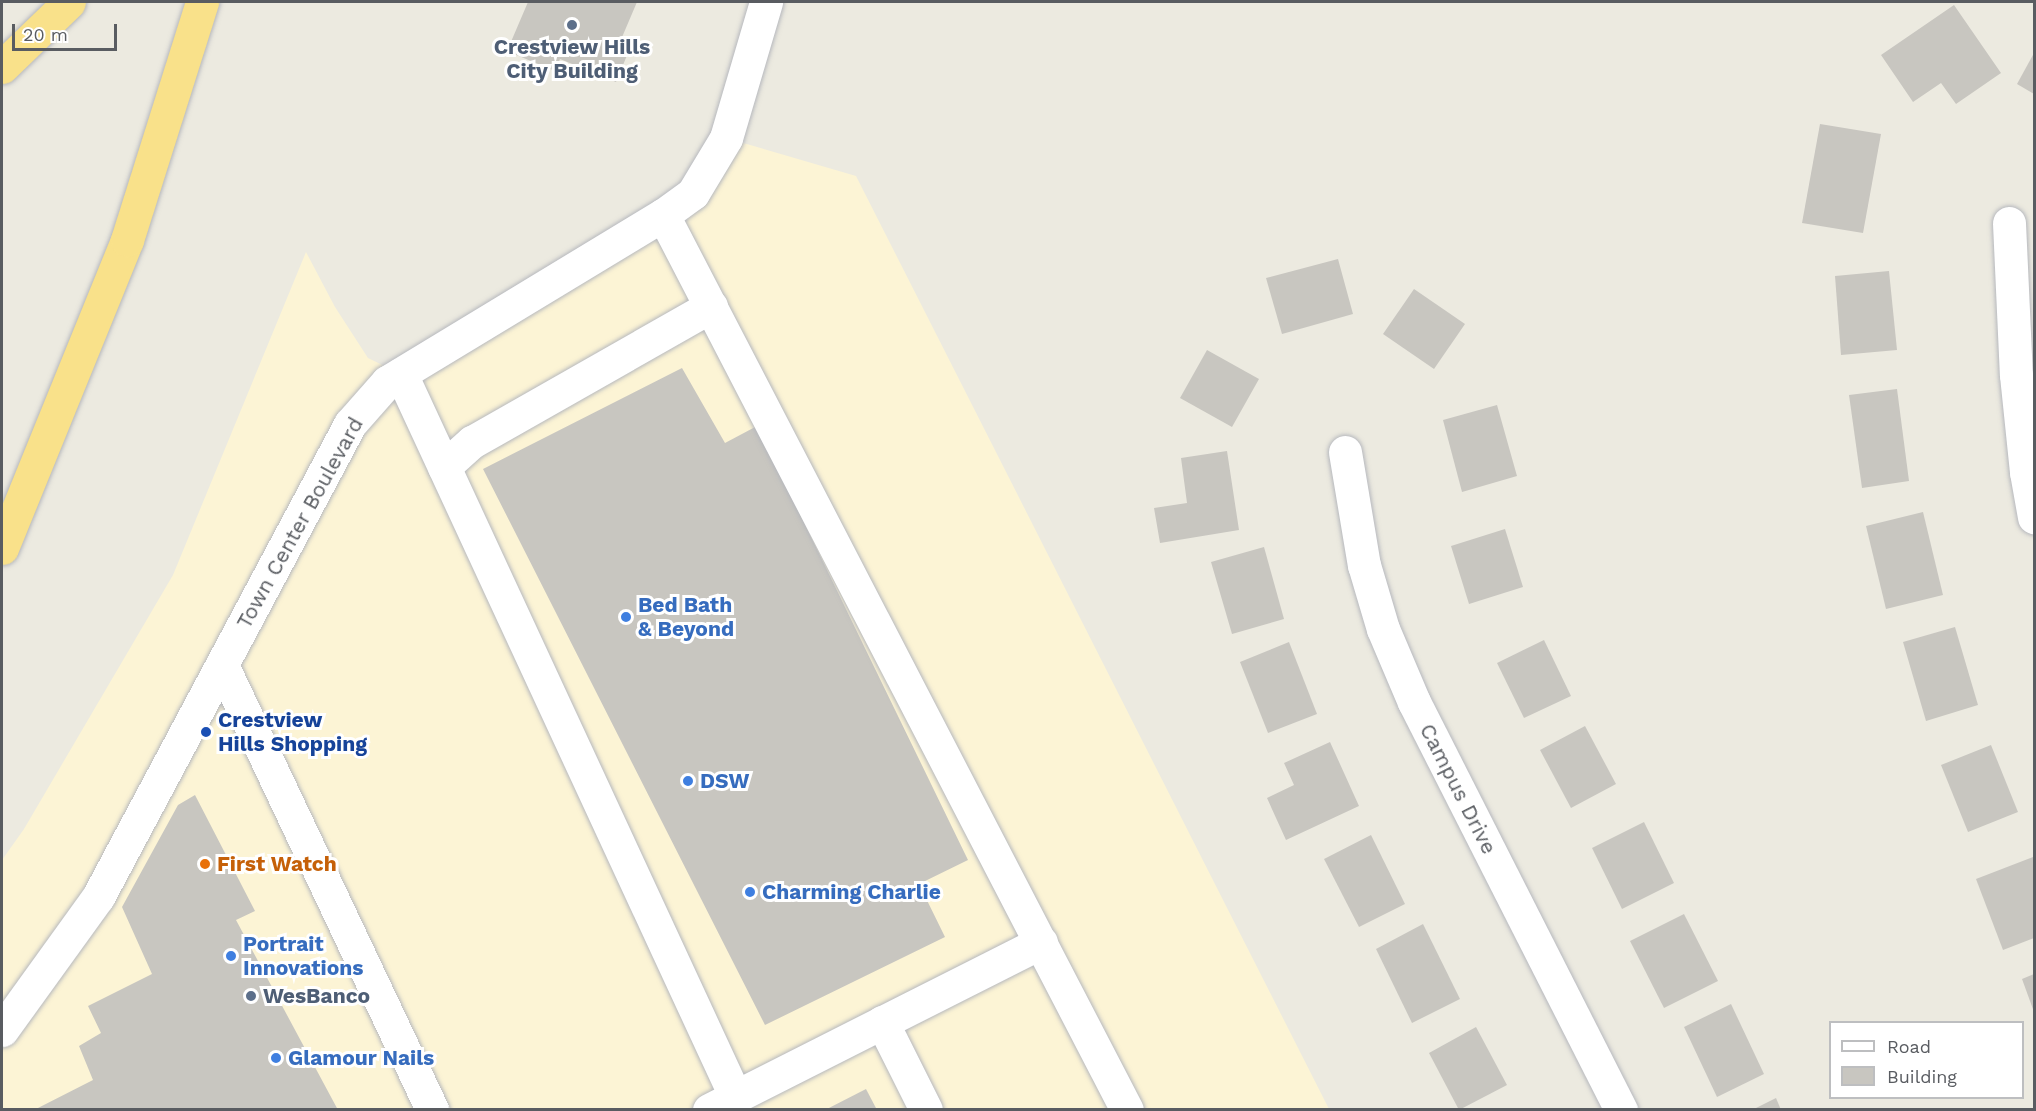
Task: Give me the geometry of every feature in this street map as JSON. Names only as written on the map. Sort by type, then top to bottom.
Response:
[{"type":"highway","points":[[2,67],[69,2]]},
{"type":"highway","points":[[2,548],[127,240],[202,2]]},
{"type":"street","name":"Town Center Boulevard","points":[[2,1030],[98,897],[350,424],[387,382],[663,215],[693,193],[726,138],[765,2]]},
{"type":"street","points":[[663,215],[1127,1110]]},
{"type":"street","points":[[2009,223],[2016,375],[2026,472],[2034,517]]},
{"type":"street","points":[[444,467],[472,442],[711,306]]},
{"type":"street","points":[[401,374],[444,467],[722,1103],[1041,942]]},
{"type":"street","name":"Campus Drive","points":[[1345,452],[1364,565],[1383,629],[1414,702],[1621,1110]]},
{"type":"street","points":[[222,665],[432,1110]]},
{"type":"street","points":[[882,1022],[926,1110]]},
{"type":"shaded area","points":[[726,138],[856,176],[1329,1109],[2,1110],[2,860],[24,829],[173,575],[306,252],[335,307],[368,358],[401,374],[663,215]]},
{"type":"building","name":"Crestview Hills City Building","points":[[528,2],[637,2],[617,49],[628,53],[616,82],[560,59],[555,71],[507,51]]},
{"type":"building","points":[[1954,5],[2001,73],[1956,104],[1941,83],[1913,102],[1881,55]]},
{"type":"building","points":[[2034,53],[2034,94],[2017,84]]},
{"type":"building","points":[[1820,124],[1881,134],[1863,233],[1802,223]]},
{"type":"building","points":[[1338,259],[1353,314],[1282,334],[1266,278]]},
{"type":"building","points":[[1889,271],[1897,350],[1841,355],[1835,276]]},
{"type":"building","points":[[1414,289],[1465,324],[1434,369],[1383,334]]},
{"type":"building","points":[[1207,350],[1259,379],[1232,427],[1180,398]]},
{"type":"building","points":[[682,368],[725,443],[757,426],[968,860],[919,884],[945,937],[765,1025],[483,469]]},
{"type":"building","points":[[1897,389],[1909,481],[1862,488],[1849,395]]},
{"type":"building","points":[[1497,405],[1517,476],[1462,492],[1443,420]]},
{"type":"building","points":[[1227,451],[1239,530],[1160,543],[1154,508],[1187,503],[1181,458]]},
{"type":"building","points":[[1923,512],[1943,595],[1886,609],[1866,526]]},
{"type":"building","points":[[1505,529],[1523,587],[1469,604],[1451,546]]},
{"type":"building","points":[[1264,547],[1284,619],[1232,634],[1211,562]]},
{"type":"building","points":[[1955,627],[1978,705],[1926,721],[1903,642]]},
{"type":"building","points":[[1544,640],[1571,696],[1524,718],[1497,663]]},
{"type":"building","points":[[1289,642],[1317,714],[1268,733],[1240,662]]},
{"type":"building","points":[[1585,726],[1616,784],[1571,808],[1540,750]]},
{"type":"building","points":[[1330,742],[1359,806],[1286,840],[1267,798],[1294,785],[1284,763]]},
{"type":"building","points":[[1991,745],[2018,812],[1968,832],[1941,765]]},
{"type":"building","points":[[195,795],[255,911],[236,920],[338,1110],[34,1110],[93,1080],[79,1046],[101,1033],[88,1006],[152,974],[122,907],[178,805]]},
{"type":"building","points":[[1644,822],[1674,883],[1622,909],[1592,848]]},
{"type":"building","points":[[1371,835],[1405,904],[1359,927],[1324,859]]},
{"type":"building","points":[[2033,857],[2034,938],[2003,950],[1976,879]]},
{"type":"building","points":[[1684,914],[1718,981],[1664,1008],[1630,941]]},
{"type":"building","points":[[1423,924],[1460,999],[1412,1023],[1376,949]]},
{"type":"building","points":[[2034,974],[2034,1012],[2022,979]]},
{"type":"building","points":[[1731,1004],[1764,1074],[1717,1097],[1684,1027]]},
{"type":"building","points":[[1476,1027],[1507,1085],[1459,1110],[1429,1053]]},
{"type":"building","points":[[866,1089],[877,1110],[825,1110]]},
{"type":"building","points":[[1776,1098],[1781,1110],[1752,1110]]},
{"type":"place","name":"Crestview Hills City Building","points":[[572,25]]},
{"type":"place","name":"Bed Bath & Beyond","points":[[626,617]]},
{"type":"place","name":"Crestview Hills Shopping","points":[[206,732]]},
{"type":"place","name":"DSW","points":[[688,781]]},
{"type":"place","name":"First Watch","points":[[205,864]]},
{"type":"place","name":"Charming Charlie","points":[[750,892]]},
{"type":"place","name":"Portrait Innovations","points":[[231,956]]},
{"type":"place","name":"WesBanco","points":[[251,996]]},
{"type":"place","name":"Glamour Nails","points":[[276,1058]]}]
